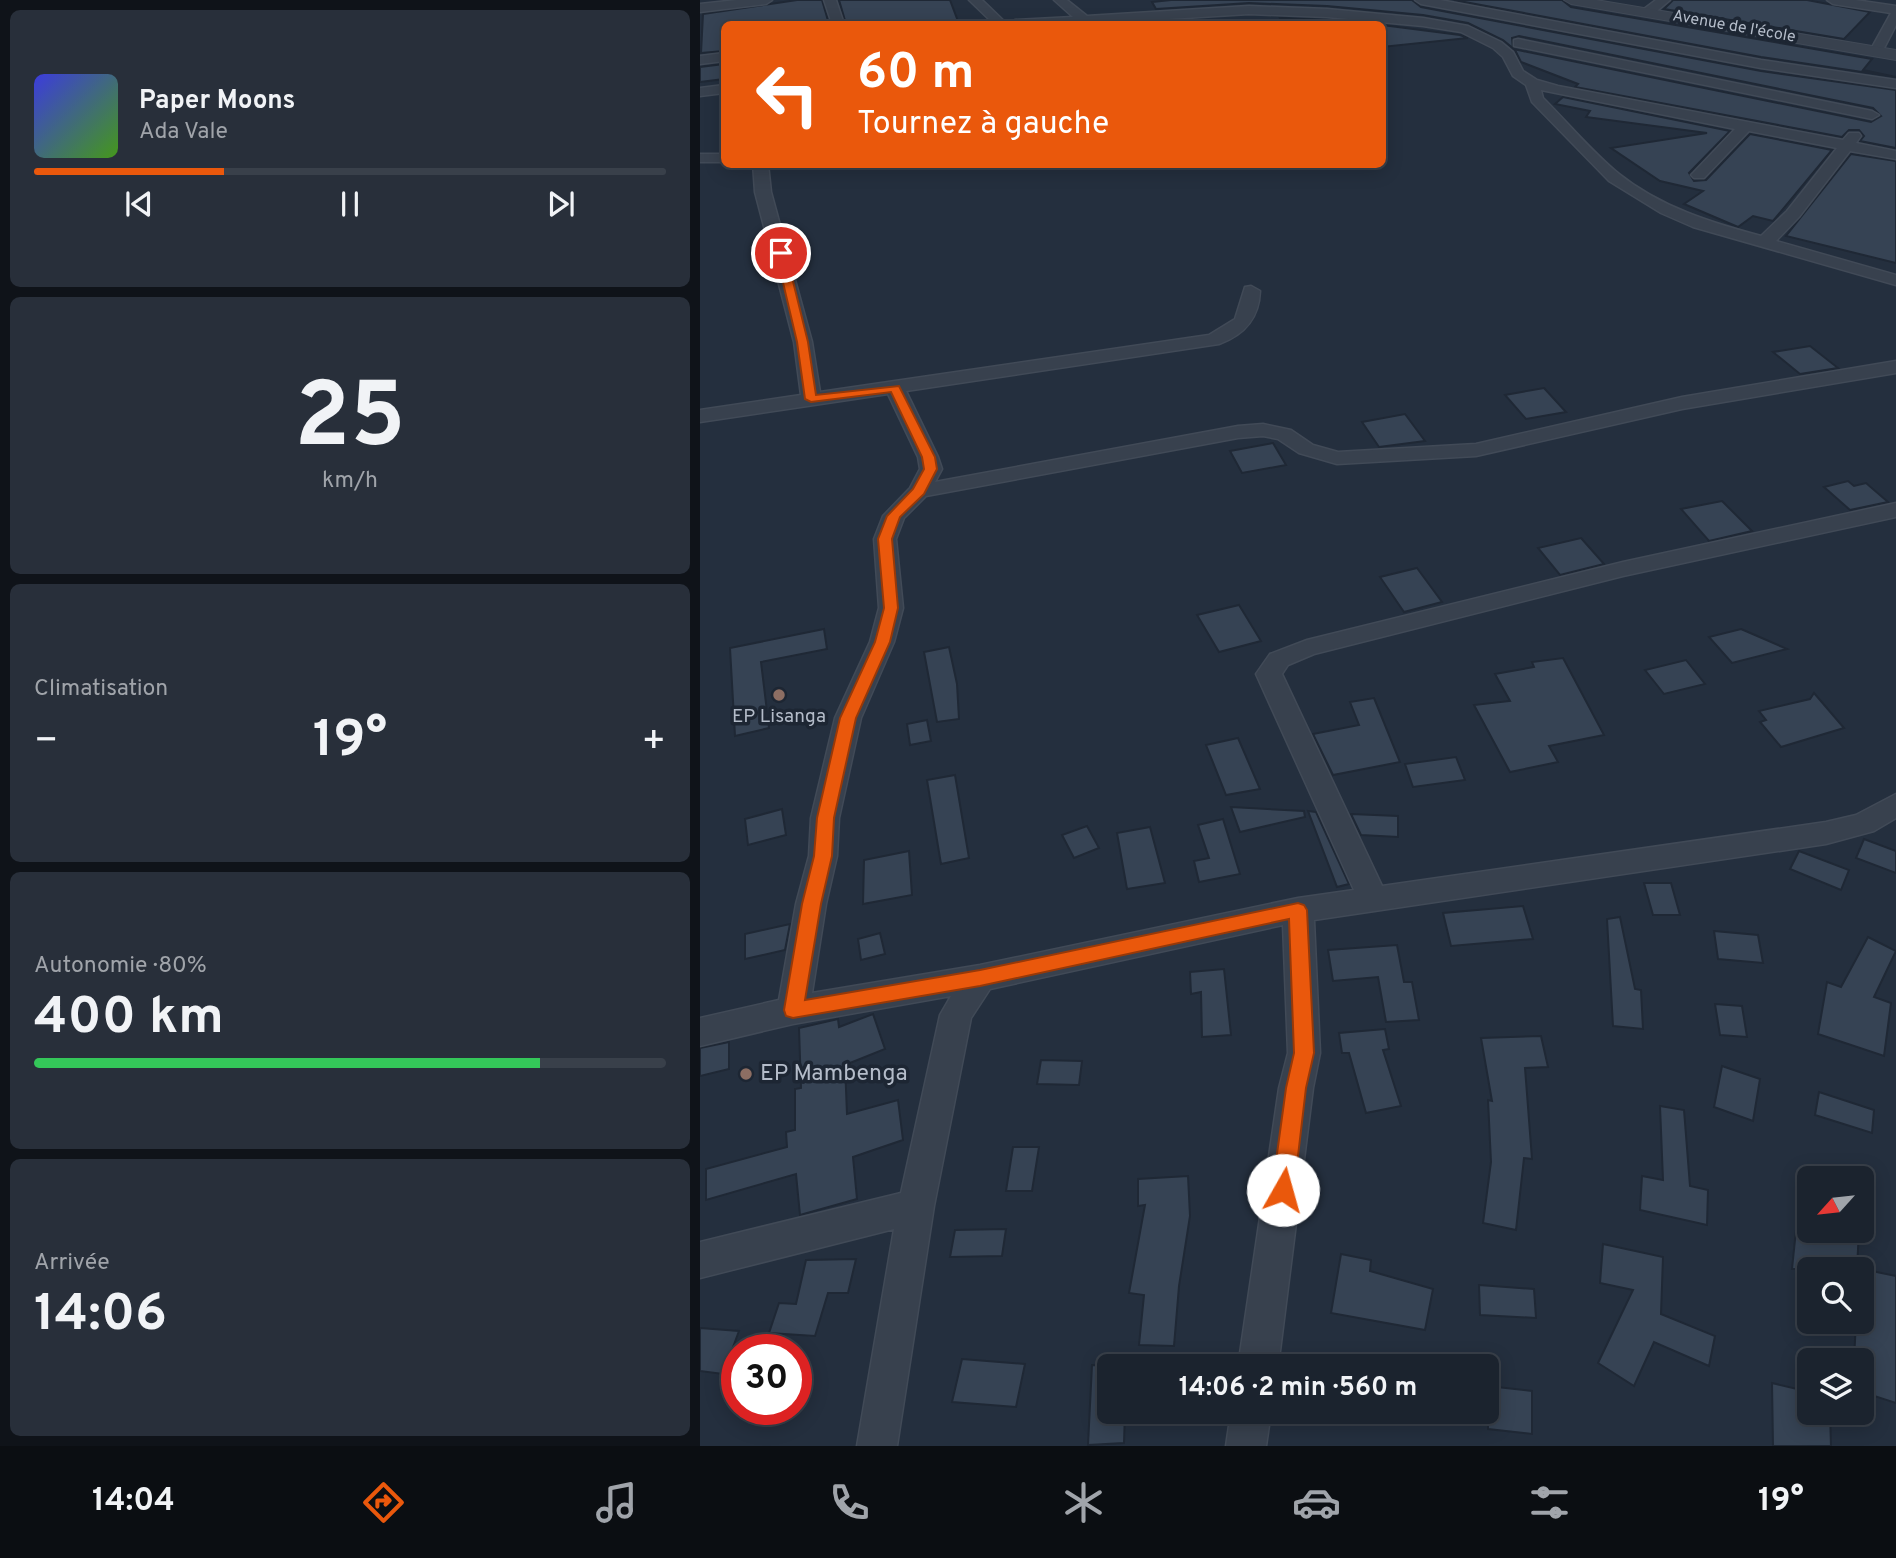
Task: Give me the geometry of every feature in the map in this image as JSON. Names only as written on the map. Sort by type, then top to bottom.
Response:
[{"type":"street","points":[[700,8],[766,0]]},
{"type":"street","points":[[830,0],[837,21]]},
{"type":"street","points":[[975,0],[999,21]]},
{"type":"street","points":[[1060,0],[1086,21],[1152,21],[1249,10],[1449,26],[1497,45],[1508,55],[1518,73],[1532,82],[1586,97],[1896,155]]},
{"type":"street","points":[[1131,0],[1152,21]]},
{"type":"street","points":[[1287,11],[1304,0]]},
{"type":"street","points":[[1420,0],[1761,64],[1896,85],[1793,214],[1764,243]]},
{"type":"street","name":"Avenue de l'école","points":[[1572,0],[1896,55]]},
{"type":"street","points":[[1648,12],[1664,0]]},
{"type":"street","points":[[1833,0],[1896,12],[1876,51]]},
{"type":"street","points":[[749,1],[762,16]]},
{"type":"street","points":[[1518,43],[1589,3]]},
{"type":"street","points":[[1457,42],[1497,45],[1518,43],[1872,115]]},
{"type":"street","points":[[700,44],[703,59],[721,57]]},
{"type":"street","points":[[1532,82],[1537,99],[1614,178],[1667,210],[1699,224],[1896,280]]},
{"type":"street","points":[[700,92],[721,89]]},
{"type":"street","points":[[1699,175],[1745,127]]},
{"type":"street","points":[[700,158],[721,158]]},
{"type":"street","points":[[760,168],[763,192],[803,342],[811,399]]},
{"type":"street","points":[[700,416],[1212,340],[1231,334],[1242,324],[1252,306],[1251,290]]},
{"type":"street","points":[[919,491],[1238,432],[1263,430],[1284,434],[1306,449],[1337,457],[1425,455],[1476,450],[1682,403],[1896,367]]},
{"type":"street","points":[[793,1010],[811,904],[823,856],[825,818],[848,718],[882,642],[891,608],[885,539],[894,516],[919,491],[931,469],[928,457],[895,388]]},
{"type":"street","points":[[1373,899],[1269,674],[1271,665],[1277,660],[1307,649],[1623,569],[1896,510]]},
{"type":"street","points":[[700,1032],[793,1010],[980,978],[1298,910],[1826,833],[1864,824],[1896,804]]},
{"type":"street","points":[[1260,1354],[1296,1088],[1304,1053],[1298,910]]},
{"type":"street","points":[[877,1446],[916,1206],[956,1015],[980,978]]},
{"type":"street","points":[[944,984],[956,1015]]},
{"type":"street","points":[[700,1260],[916,1206]]},
{"type":"street","points":[[1246,1446],[1249,1424]]},
{"type":"building","points":[[797,0],[822,0],[828,21],[721,21],[721,51],[701,53],[703,14]]},
{"type":"building","points":[[839,0],[950,0],[958,21],[845,21]]},
{"type":"building","points":[[1412,0],[1421,7],[1761,71],[1896,90],[1896,148],[1860,141],[1864,136],[1859,130],[1849,130],[1842,137],[1575,87],[1578,84],[1521,62],[1514,49],[1871,122],[1881,116],[1873,108],[1519,36],[1512,38],[1513,48],[1503,40],[1468,23],[1423,15],[1327,6],[1249,3],[1156,9],[1152,2]]},
{"type":"building","points":[[1454,0],[1562,0],[1571,7],[1872,59],[1863,70],[1896,77],[1761,57]]},
{"type":"building","points":[[1673,0],[1807,0],[1870,12],[1844,39],[1664,9]]},
{"type":"building","points":[[1280,18],[1340,21],[1287,21]]},
{"type":"building","points":[[1386,26],[1460,35],[1468,38],[1386,47]]},
{"type":"building","points":[[721,64],[721,79],[700,82],[700,67]]},
{"type":"building","points":[[1563,97],[1730,131],[1689,173],[1694,181],[1706,180],[1750,134],[1832,150],[1773,221],[1753,216],[1738,227],[1684,204],[1703,191],[1660,181],[1611,148],[1707,133],[1586,117],[1590,111],[1555,104]]},
{"type":"building","points":[[1851,154],[1896,161],[1896,263],[1786,236]]},
{"type":"building","points":[[1810,346],[1838,368],[1800,374],[1773,352]]},
{"type":"building","points":[[1544,388],[1566,412],[1526,419],[1505,395]]},
{"type":"building","points":[[1405,414],[1425,441],[1379,447],[1362,422]]},
{"type":"building","points":[[1273,443],[1286,465],[1242,473],[1230,451]]},
{"type":"building","points":[[1848,481],[1854,486],[1866,483],[1888,502],[1850,510],[1824,487]]},
{"type":"building","points":[[1722,501],[1752,531],[1709,541],[1681,509]]},
{"type":"building","points":[[1581,538],[1604,564],[1560,575],[1538,548]]},
{"type":"building","points":[[1417,568],[1442,602],[1404,612],[1380,577]]},
{"type":"building","points":[[1239,605],[1261,641],[1219,652],[1197,615]]},
{"type":"building","points":[[824,629],[827,649],[761,662],[769,728],[735,736],[730,648]]},
{"type":"building","points":[[1741,629],[1787,649],[1732,663],[1709,637]]},
{"type":"building","points":[[949,647],[957,684],[959,719],[937,722],[924,652]]},
{"type":"building","points":[[1563,658],[1604,735],[1549,746],[1558,762],[1510,772],[1474,705],[1510,701],[1495,674],[1534,667],[1532,662]]},
{"type":"building","points":[[1686,660],[1705,684],[1664,694],[1645,670]]},
{"type":"building","points":[[1814,693],[1844,728],[1781,747],[1760,722],[1766,720],[1759,711],[1810,699]]},
{"type":"building","points":[[1374,698],[1400,762],[1333,775],[1313,734],[1359,725],[1350,702]]},
{"type":"building","points":[[927,720],[931,741],[910,745],[907,724]]},
{"type":"building","points":[[1238,738],[1260,789],[1226,795],[1206,745]]},
{"type":"building","points":[[1456,757],[1465,780],[1413,787],[1405,764]]},
{"type":"building","points":[[955,775],[969,858],[941,864],[927,780]]},
{"type":"building","points":[[1231,807],[1304,811],[1305,817],[1240,832]]},
{"type":"building","points":[[782,809],[786,835],[748,845],[745,819]]},
{"type":"building","points":[[1308,811],[1316,812],[1349,884],[1337,887]]},
{"type":"building","points":[[1351,814],[1398,816],[1398,837],[1361,835]]},
{"type":"building","points":[[1223,819],[1240,874],[1199,882],[1194,861],[1209,858],[1198,825]]},
{"type":"building","points":[[1087,826],[1099,848],[1074,858],[1062,835]]},
{"type":"building","points":[[1150,827],[1165,883],[1127,889],[1117,833]]},
{"type":"building","points":[[1864,839],[1896,851],[1896,873],[1856,858]]},
{"type":"building","points":[[909,851],[912,895],[863,904],[864,860]]},
{"type":"building","points":[[1799,851],[1849,870],[1841,890],[1790,869]]},
{"type":"building","points":[[1644,883],[1671,883],[1680,915],[1653,915]]},
{"type":"building","points":[[1523,906],[1533,939],[1451,946],[1443,913]]},
{"type":"building","points":[[1620,917],[1635,989],[1641,990],[1643,1029],[1613,1026],[1607,919]]},
{"type":"building","points":[[790,924],[785,950],[745,959],[745,934]]},
{"type":"building","points":[[1714,931],[1758,935],[1763,963],[1718,959]]},
{"type":"building","points":[[880,933],[885,954],[861,960],[858,939]]},
{"type":"building","points":[[1868,937],[1896,951],[1874,997],[1891,1003],[1884,1056],[1818,1034],[1827,982],[1841,987]]},
{"type":"building","points":[[1397,945],[1404,982],[1412,982],[1419,1020],[1386,1022],[1378,977],[1333,981],[1328,950]]},
{"type":"building","points":[[1224,969],[1231,1035],[1202,1037],[1201,992],[1191,994],[1190,972]]},
{"type":"building","points":[[1715,1004],[1742,1006],[1747,1037],[1720,1035]]},
{"type":"building","points":[[873,1014],[885,1049],[845,1065],[847,1114],[898,1100],[903,1140],[853,1157],[857,1199],[800,1215],[796,1174],[706,1200],[706,1169],[787,1147],[786,1132],[795,1130],[795,1089],[801,1088],[799,1028],[838,1019],[839,1027]]},
{"type":"building","points":[[1385,1029],[1389,1049],[1383,1050],[1401,1106],[1366,1113],[1349,1053],[1342,1053],[1339,1033]]},
{"type":"building","points":[[1541,1036],[1548,1067],[1525,1068],[1532,1159],[1524,1158],[1516,1230],[1483,1223],[1491,1162],[1488,1100],[1492,1101],[1481,1038]]},
{"type":"building","points":[[729,1042],[729,1069],[700,1076],[700,1048]]},
{"type":"building","points":[[1041,1060],[1082,1061],[1079,1085],[1037,1084]]},
{"type":"building","points":[[1722,1066],[1760,1079],[1753,1121],[1714,1107]]},
{"type":"building","points":[[1819,1092],[1874,1110],[1872,1133],[1815,1115]]},
{"type":"building","points":[[1660,1106],[1684,1110],[1690,1186],[1708,1190],[1707,1225],[1640,1210],[1642,1176],[1663,1180]]},
{"type":"building","points":[[1013,1147],[1039,1147],[1032,1191],[1006,1191]]},
{"type":"building","points":[[1188,1176],[1190,1216],[1179,1286],[1174,1346],[1139,1345],[1144,1295],[1129,1293],[1145,1205],[1138,1206],[1138,1179]]},
{"type":"building","points":[[1006,1229],[1002,1256],[950,1257],[955,1230]]},
{"type":"building","points":[[1796,1230],[1797,1243],[1858,1243],[1858,1257],[1797,1257],[1797,1269],[1792,1269]]},
{"type":"building","points":[[1603,1244],[1663,1257],[1661,1314],[1715,1336],[1709,1366],[1654,1342],[1634,1386],[1598,1363],[1633,1290],[1600,1283]]},
{"type":"building","points":[[1341,1254],[1371,1260],[1370,1271],[1433,1289],[1425,1330],[1331,1313]]},
{"type":"building","points":[[856,1259],[848,1293],[828,1293],[815,1336],[769,1333],[779,1303],[796,1304],[806,1260]]},
{"type":"building","points":[[1874,1271],[1896,1276],[1896,1403],[1874,1396],[1874,1348],[1855,1348],[1855,1334],[1874,1334]]},
{"type":"building","points":[[1479,1285],[1534,1289],[1536,1318],[1480,1315]]},
{"type":"building","points":[[700,1328],[739,1331],[738,1334],[721,1334],[721,1374],[700,1371]]},
{"type":"building","points":[[962,1359],[1025,1364],[1016,1407],[952,1402]]},
{"type":"building","points":[[1092,1365],[1097,1365],[1097,1424],[1125,1424],[1124,1443],[1088,1445]]},
{"type":"building","points":[[1772,1383],[1797,1389],[1797,1425],[1830,1425],[1831,1446],[1773,1446]]},
{"type":"building","points":[[1499,1387],[1532,1391],[1532,1434],[1488,1429],[1488,1424],[1499,1424]]},
{"type":"place","name":"EP Lisanga","points":[[779,695]]},
{"type":"place","name":"EP Mambenga","points":[[746,1074]]},
{"type":"route","points":[[781,253],[803,342],[811,399],[895,388],[928,457],[931,469],[919,491],[894,516],[885,539],[891,608],[882,642],[848,718],[825,818],[819,880],[811,904],[793,1010],[980,978],[1298,910],[1304,1053],[1296,1088],[1283,1190]]}]
